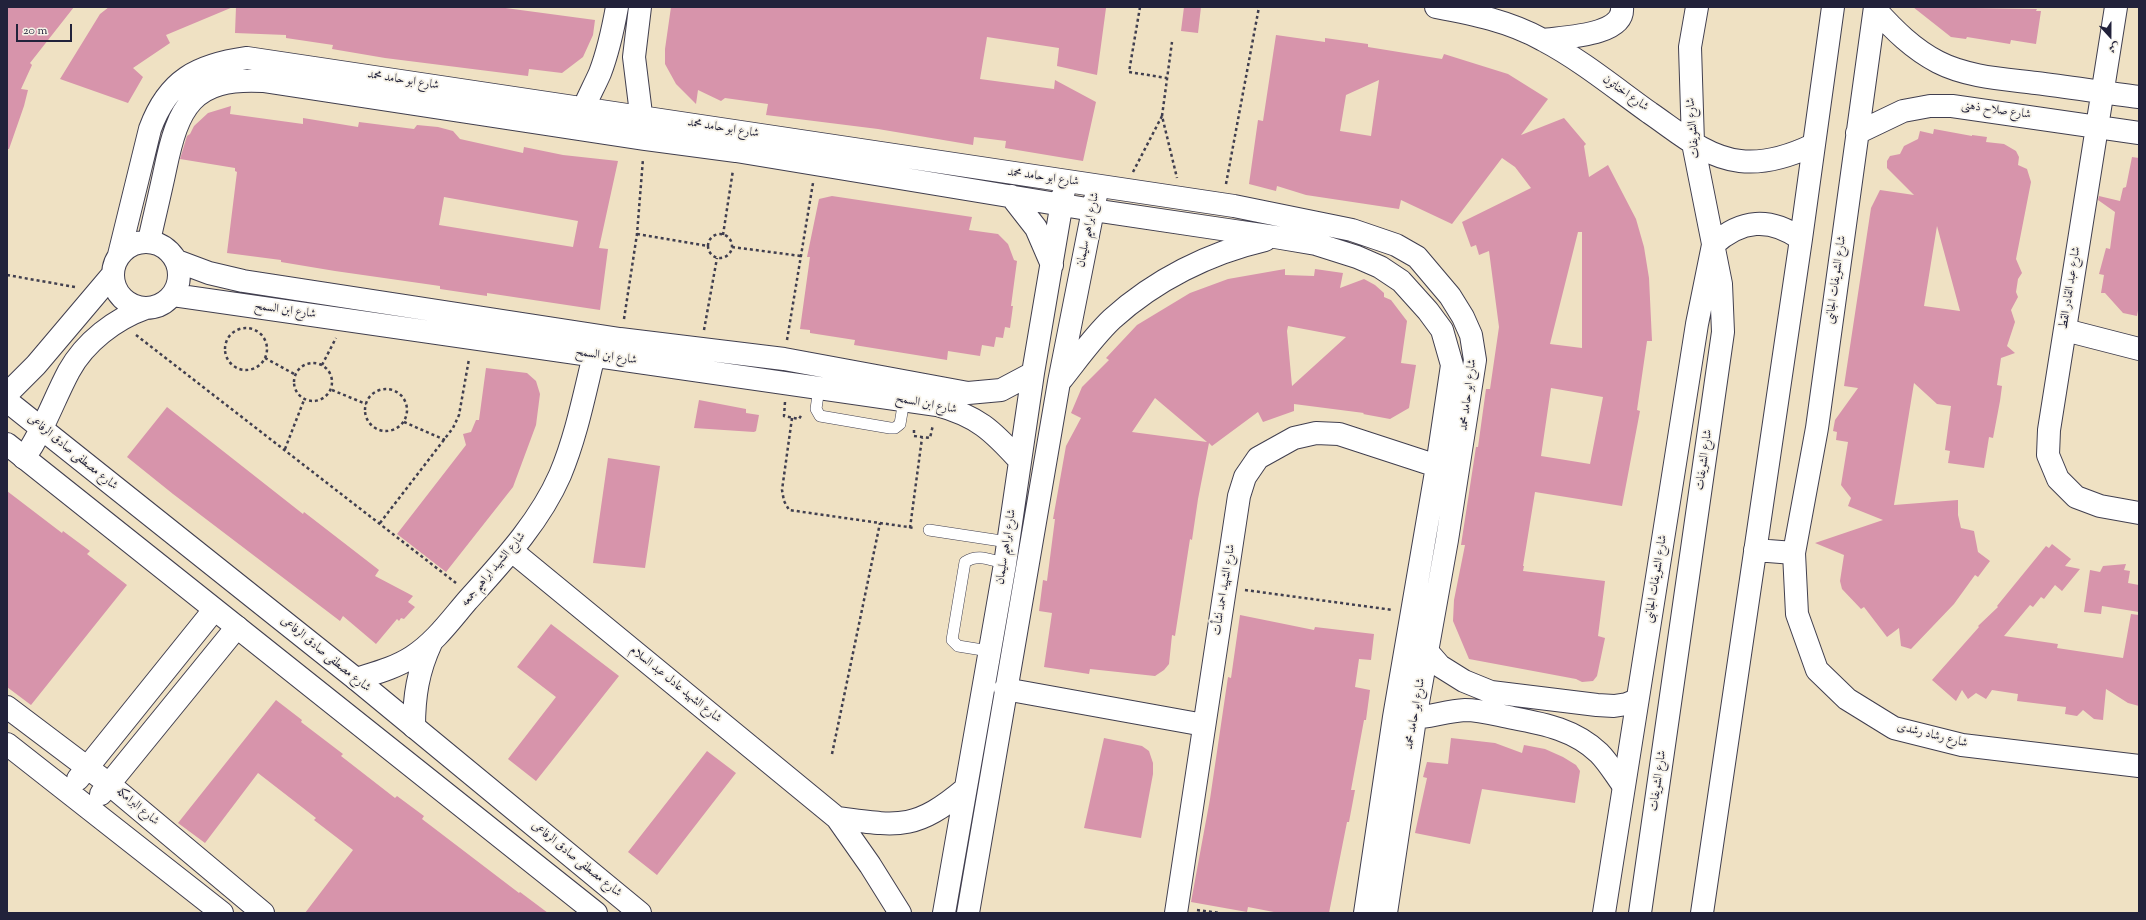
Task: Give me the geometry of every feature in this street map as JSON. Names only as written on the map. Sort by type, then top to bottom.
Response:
[{"type":"street","points":[[577,129],[582,108],[595,84],[606,56],[617,7]]},
{"type":"street","points":[[640,7],[634,57],[644,139]]},
{"type":"street","name":"شارع اخناتون","points":[[1436,7],[1483,16],[1514,26],[1543,40],[1585,66],[1693,143],[1715,155],[1740,161],[1765,161],[1784,157],[1813,145]]},
{"type":"street","points":[[1543,40],[1601,31],[1612,27],[1619,21],[1622,7]]},
{"type":"street","name":"شارع الشويفات","points":[[1640,913],[1723,332],[1721,284],[1693,143],[1690,47],[1697,7]]},
{"type":"street","points":[[1702,913],[1801,239],[1833,7]]},
{"type":"street","name":"شارع عبد القادر القط","points":[[2116,7],[2049,430],[2048,455],[2058,479],[2076,497],[2100,506],[2139,513]]},
{"type":"street","points":[[1875,8],[1897,33],[1938,62],[1963,71],[1997,78],[2139,97]]},
{"type":"street","name":"شارع الشويفات الجانبى","points":[[1794,553],[1817,428],[1875,8]]},
{"type":"street","name":"شارع ابو حامد محمد","points":[[116,265],[150,128],[157,110],[170,90],[189,74],[203,67],[225,61],[247,58],[262,59],[1222,204],[1352,230],[1396,245],[1417,257],[1450,296],[1471,335],[1475,360],[1447,540],[1427,651],[1404,718],[1365,913]]},
{"type":"street","name":"شارع ابو حامد محمد","points":[[149,241],[172,138],[178,120],[189,104],[203,92],[222,83],[242,80],[263,81],[644,139],[736,151],[1093,210],[1275,237],[1316,244],[1357,257],[1380,267],[1401,281],[1428,311],[1442,330],[1452,365],[1437,466],[1411,612],[1404,718],[1386,913]]},
{"type":"street","name":"شارع صلاح ذهنى","points":[[1857,133],[1904,111],[1930,106],[1952,106],[2030,116],[2097,128],[2139,133]]},
{"type":"street","name":"شارع ابراهيم سليمان","points":[[944,913],[1005,564],[1033,373],[1066,181]]},
{"type":"street","name":"شارع ابراهيم سليمان","points":[[968,913],[1005,689],[1028,567],[1059,382],[1098,186]]},
{"type":"street","points":[[1011,196],[1036,228],[1052,266]]},
{"type":"street","points":[[1713,245],[1732,230],[1756,224],[1780,227],[1801,239]]},
{"type":"street","points":[[1059,382],[1111,320],[1142,295],[1182,270],[1215,255],[1238,246],[1275,237]]},
{"type":"street","points":[[7,394],[36,365],[98,291],[132,244],[149,241],[166,248],[177,261],[179,279],[173,295],[165,302],[117,320],[86,348],[70,369],[43,430],[24,458]]},
{"type":"street","name":"شارع الشويفات الجانبى","points":[[1604,913],[1697,324],[1713,245]]},
{"type":"street","name":"شارع ابن السمح","points":[[177,261],[209,273],[243,281],[620,339],[784,359],[968,393],[1001,390],[1033,373]]},
{"type":"street","points":[[116,265],[115,287],[122,298],[133,305],[146,308]]},
{"type":"street","name":"شارع ابن السمح","points":[[173,295],[937,405],[962,412],[981,423],[995,434],[1020,461]]},
{"type":"street","points":[[1442,330],[1463,318]]},
{"type":"street","points":[[2065,330],[2139,349]]},
{"type":"street","name":"شارع الشهيد ابراهيم جمعه","points":[[356,679],[394,666],[412,657],[431,643],[512,551],[544,505],[559,476],[576,429],[594,356]]},
{"type":"street","name":"شارع مصطفى صادق الرفاعى","points":[[7,401],[356,679],[640,913]]},
{"type":"street","name":"شارع الشهيد احمد نشأت","points":[[1176,913],[1239,496],[1245,477],[1258,458],[1275,447],[1294,438],[1316,434],[1339,434],[1437,466]]},
{"type":"street","points":[[7,444],[596,913]]},
{"type":"street","points":[[1755,550],[1794,553]]},
{"type":"street","name":"شارع الشهيد عادل عبد السلام","points":[[512,551],[837,818],[870,865],[900,913]]},
{"type":"street","name":"شارع رشاد رشدى","points":[[1794,553],[1797,614],[1817,670],[1847,699],[1894,728],[1962,745],[2139,766]]},
{"type":"street","points":[[68,791],[214,610]]},
{"type":"street","points":[[90,807],[237,627]]},
{"type":"street","name":"شارع الشهيد ابراهيم جمعه","points":[[414,727],[416,683],[421,665],[431,643]]},
{"type":"street","points":[[1427,651],[1440,666],[1464,681],[1492,692],[1614,706],[1627,704],[1637,700]]},
{"type":"street","points":[[1005,689],[1204,725]]},
{"type":"street","name":"شارع البرامكه","points":[[7,707],[109,784],[264,913]]},
{"type":"street","points":[[1404,718],[1453,711],[1477,710],[1546,725],[1574,734],[1587,743],[1600,754],[1623,785]]},
{"type":"street","points":[[7,744],[90,807],[222,913]]},
{"type":"street","points":[[837,818],[883,824],[909,823],[928,816],[947,804],[965,789]]},
{"type":"lane","points":[[819,388],[816,409],[820,416],[890,428],[895,428],[900,424],[904,400]]},
{"type":"lane","points":[[929,530],[1008,542]]},
{"type":"lane","points":[[989,651],[958,646],[952,640],[965,562],[972,557],[982,557],[1005,564],[1028,567]]},
{"type":"path","points":[[1140,7],[1129,72],[1167,78]]},
{"type":"path","points":[[1222,204],[1259,7]]},
{"type":"path","points":[[1124,190],[1162,116],[1172,42]]},
{"type":"path","points":[[1162,116],[1181,198]]},
{"type":"path","points":[[620,339],[637,234],[644,139]]},
{"type":"path","points":[[723,235],[736,151]]},
{"type":"path","points":[[784,359],[816,164]]},
{"type":"path","points":[[637,234],[708,246]]},
{"type":"path","points":[[723,235],[731,241],[732,246],[727,256],[717,258],[709,251],[708,246],[712,237],[723,235]]},
{"type":"path","points":[[732,246],[801,256]]},
{"type":"path","points":[[701,348],[717,258]]},
{"type":"path","points":[[7,275],[98,291]]},
{"type":"path","points":[[117,320],[285,448],[472,596]]},
{"type":"path","points":[[322,365],[345,320]]},
{"type":"path","points":[[239,329],[254,330],[264,338],[267,345],[265,358],[255,368],[241,370],[230,363],[226,357],[225,343],[233,332],[239,329]]},
{"type":"path","points":[[380,523],[445,440],[459,415],[473,338]]},
{"type":"path","points":[[265,358],[296,375]]},
{"type":"path","points":[[310,363],[322,365],[330,373],[333,384],[332,390],[323,399],[317,401],[304,400],[296,391],[294,380],[296,375],[299,370],[310,363]]},
{"type":"path","points":[[386,389],[398,393],[403,397],[408,409],[404,422],[393,430],[387,431],[374,427],[367,417],[366,404],[369,398],[380,390],[386,389]]},
{"type":"path","points":[[332,390],[366,404]]},
{"type":"path","points":[[285,448],[304,400]]},
{"type":"path","points":[[792,418],[782,490],[784,501],[789,510],[929,530]]},
{"type":"path","points":[[404,422],[445,440]]},
{"type":"path","points":[[910,528],[922,438]]},
{"type":"path","points":[[832,754],[880,523]]},
{"type":"path","points":[[1226,587],[1411,612]]},
{"type":"building","points":[[7,7],[74,7],[30,63],[32,65],[21,89],[28,90],[9,149],[7,149]]},
{"type":"building","points":[[109,7],[233,7],[166,35],[170,43],[133,68],[143,77],[128,103],[60,79],[100,14]]},
{"type":"building","points":[[236,7],[498,7],[595,20],[593,35],[583,57],[562,73],[529,69],[528,76],[385,58],[332,49],[333,45],[286,38],[286,35],[235,33]]},
{"type":"building","points":[[671,7],[1106,8],[1097,75],[1057,66],[1059,48],[987,37],[980,79],[1054,89],[1055,80],[1096,102],[1083,161],[1005,148],[1006,141],[974,137],[973,145],[878,129],[766,115],[768,104],[725,98],[721,101],[698,90],[696,104],[676,84],[665,64],[665,49]]},
{"type":"building","points":[[1184,7],[1201,7],[1198,33],[1181,31]]},
{"type":"building","points":[[1913,7],[2037,9],[2036,11],[2041,11],[2036,44],[2011,40],[2010,44],[1967,37],[1966,39],[1951,37]]},
{"type":"building","points":[[1276,35],[1325,42],[1325,38],[1368,44],[1368,47],[1442,59],[1444,54],[1508,74],[1548,99],[1521,135],[1564,118],[1586,144],[1584,146],[1589,177],[1608,165],[1636,219],[1644,247],[1649,278],[1652,341],[1647,341],[1637,410],[1640,411],[1622,506],[1535,492],[1523,566],[1523,571],[1605,581],[1598,636],[1605,638],[1597,676],[1593,681],[1582,682],[1576,679],[1469,659],[1453,621],[1454,600],[1465,545],[1461,545],[1476,447],[1478,447],[1486,389],[1490,389],[1499,327],[1489,251],[1479,255],[1476,245],[1471,247],[1462,222],[1531,188],[1515,167],[1502,158],[1452,224],[1401,200],[1399,209],[1306,195],[1277,186],[1276,191],[1249,184],[1258,120],[1263,121]],"holes":[[[1379,80],[1371,136],[1340,131],[1346,95]],[[1578,232],[1582,232],[1582,348],[1550,344]],[[1551,388],[1603,397],[1590,464],[1541,456]]]},
{"type":"building","points":[[231,106],[230,114],[303,124],[303,118],[358,127],[359,122],[414,129],[417,125],[438,127],[453,131],[460,139],[523,153],[524,147],[563,155],[618,161],[599,248],[608,249],[600,310],[487,293],[487,296],[440,289],[440,286],[335,271],[281,262],[281,260],[227,253],[237,172],[235,171],[235,168],[180,159],[187,136],[190,134],[194,126],[208,113]],"holes":[[[444,197],[578,221],[573,247],[439,225]]]},
{"type":"building","points":[[1934,129],[1972,136],[1987,137],[1986,142],[2004,144],[2016,151],[2019,157],[2018,165],[2027,169],[2031,182],[2016,259],[2022,273],[2018,279],[2016,292],[2018,297],[2011,310],[2015,322],[2007,346],[2015,353],[2001,358],[1997,385],[2002,386],[2000,401],[1993,438],[1989,437],[1984,468],[1948,463],[1950,451],[1945,450],[1951,406],[1937,404],[1914,383],[1894,505],[1958,500],[1958,515],[1961,528],[1974,531],[1978,552],[1990,561],[1978,577],[1975,575],[1954,604],[1911,649],[1901,646],[1899,628],[1887,637],[1864,607],[1861,609],[1842,589],[1840,581],[1844,555],[1815,543],[1883,520],[1848,506],[1851,498],[1841,485],[1848,442],[1836,440],[1837,432],[1833,431],[1835,420],[1858,388],[1844,386],[1871,208],[1880,190],[1914,195],[1887,168],[1887,161],[1890,156],[1900,154],[1904,146],[1918,139],[1920,131],[1933,134]],"holes":[[[1937,226],[1960,311],[1924,306]]]},
{"type":"building","points":[[2132,157],[2139,158],[2139,305],[2137,316],[2123,313],[2105,293],[2101,293],[2104,275],[2099,274],[2106,248],[2110,249],[2115,212],[2098,200],[2099,196],[2120,201],[2123,188],[2126,187]]},
{"type":"building","points":[[832,196],[972,217],[969,230],[998,234],[1008,244],[1014,260],[1017,261],[1011,306],[1013,306],[1010,328],[1005,327],[1003,338],[996,337],[994,347],[982,345],[980,356],[948,351],[947,360],[854,345],[855,340],[810,333],[810,330],[800,329],[810,257],[807,257],[819,199]]},
{"type":"building","points":[[1285,269],[1285,275],[1314,276],[1315,269],[1343,273],[1340,288],[1364,279],[1375,285],[1384,293],[1384,297],[1391,300],[1407,321],[1401,363],[1416,365],[1409,408],[1390,419],[1363,414],[1364,413],[1294,404],[1294,411],[1263,422],[1258,412],[1212,446],[1209,443],[1192,540],[1190,539],[1175,636],[1172,635],[1169,664],[1164,670],[1155,676],[1090,669],[1089,674],[1044,667],[1052,613],[1039,611],[1043,580],[1047,581],[1055,519],[1053,519],[1066,446],[1081,418],[1071,413],[1082,387],[1109,360],[1106,358],[1137,325],[1190,293],[1228,279]],"holes":[[[1288,326],[1346,337],[1292,386],[1287,331]],[[1155,398],[1207,442],[1132,432]]]},
{"type":"building","points":[[486,368],[527,373],[536,381],[540,394],[536,425],[513,487],[446,572],[397,534],[466,445],[463,434],[471,432],[476,420],[479,420]]},
{"type":"building","points":[[699,400],[746,409],[746,413],[759,415],[756,431],[694,428]]},
{"type":"building","points":[[167,407],[303,514],[304,512],[379,570],[375,576],[413,596],[408,602],[415,607],[404,619],[401,618],[399,621],[397,619],[376,644],[343,616],[340,621],[173,494],[127,457]]},
{"type":"building","points":[[608,458],[660,466],[645,568],[593,563]]},
{"type":"building","points":[[7,491],[62,533],[63,531],[90,551],[87,554],[127,585],[31,705],[7,687]]},
{"type":"building","points":[[2052,544],[2071,559],[2065,566],[2080,569],[2062,591],[2055,585],[2044,599],[2041,597],[2033,607],[2030,605],[2004,636],[2058,644],[2057,648],[2123,658],[2131,614],[2139,615],[2139,706],[2128,703],[2106,689],[2103,720],[2094,719],[2083,710],[2077,716],[2065,714],[2066,707],[2017,701],[2018,694],[1992,690],[1986,699],[1976,693],[1968,699],[1962,690],[1956,701],[1932,680],[1979,627],[1978,626],[1998,607],[1997,606],[2046,546],[2049,548]]},
{"type":"building","points":[[2126,564],[2124,570],[2130,571],[2128,583],[2139,585],[2139,612],[2102,606],[2101,614],[2084,612],[2090,570],[2100,572],[2103,566]]},
{"type":"building","points":[[1240,615],[1314,630],[1315,627],[1374,634],[1371,660],[1359,659],[1355,687],[1370,690],[1366,720],[1364,720],[1351,790],[1355,790],[1349,822],[1347,822],[1329,913],[1279,913],[1248,907],[1247,912],[1191,902],[1210,799],[1228,677],[1231,678]]},
{"type":"building","points":[[551,624],[619,676],[536,781],[508,759],[556,697],[517,667]]},
{"type":"building","points":[[276,700],[302,720],[301,722],[343,754],[341,756],[395,798],[397,796],[424,816],[422,819],[519,893],[520,892],[548,913],[305,913],[353,850],[314,820],[316,818],[258,773],[205,843],[178,823]]},
{"type":"building","points":[[1104,738],[1142,746],[1149,751],[1153,763],[1153,774],[1141,838],[1084,828]]},
{"type":"building","points":[[1451,738],[1495,743],[1522,753],[1524,745],[1545,749],[1563,757],[1576,765],[1580,771],[1575,803],[1482,789],[1470,844],[1415,833],[1427,778],[1423,777],[1427,762],[1448,764]]},
{"type":"building","points":[[707,751],[736,773],[657,875],[628,852]]}]
